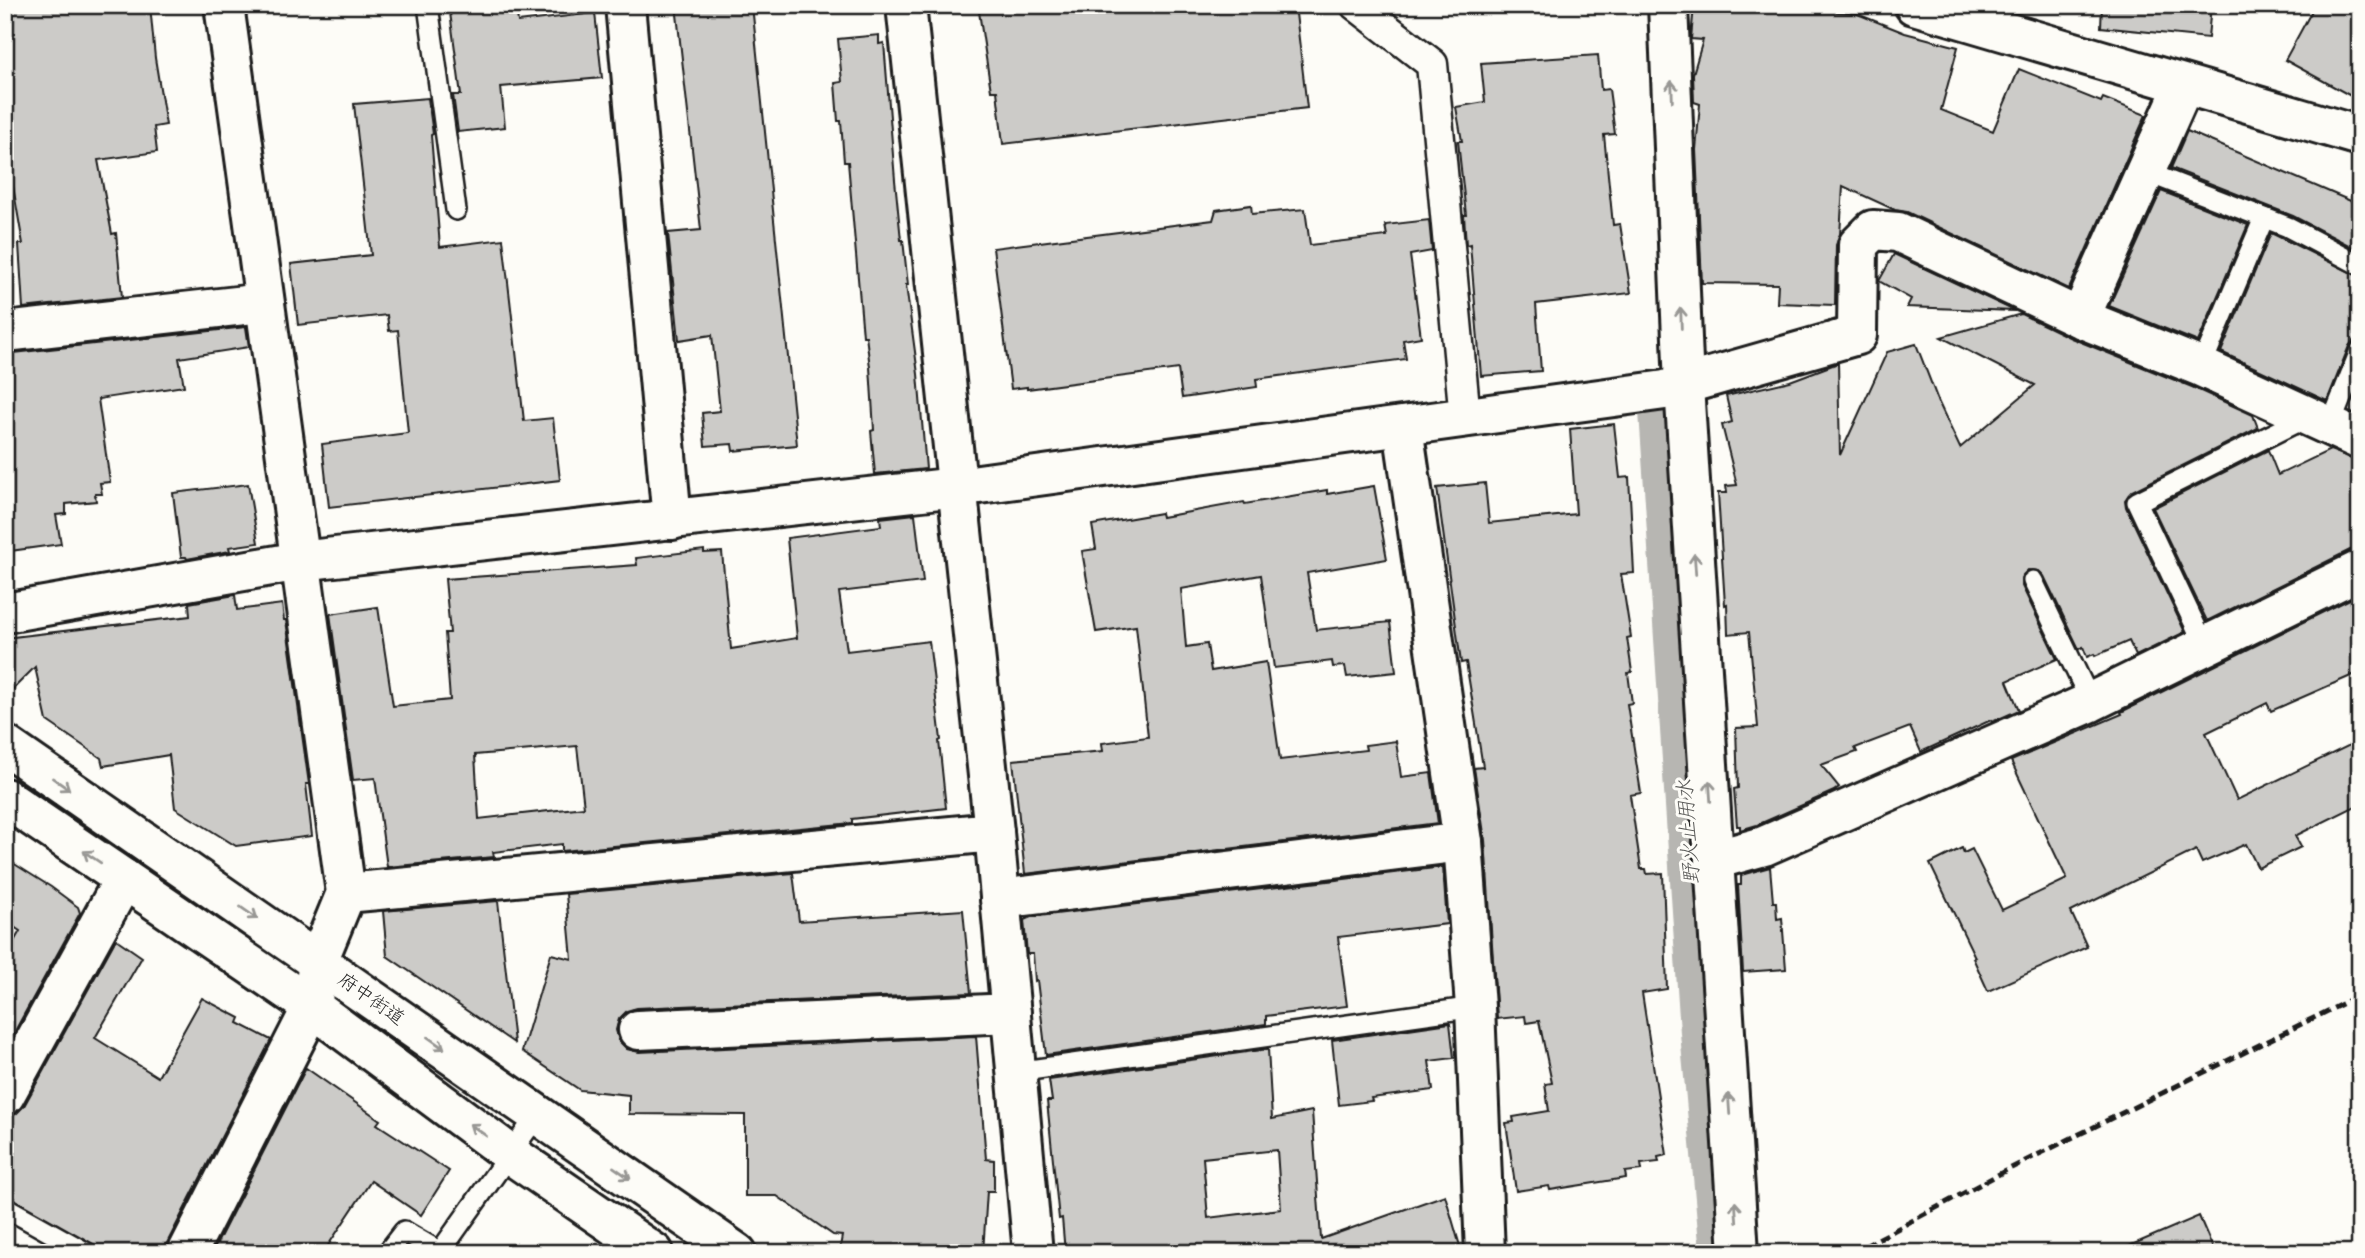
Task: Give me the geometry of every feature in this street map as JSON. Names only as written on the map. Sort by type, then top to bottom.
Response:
[{"type":"street","points":[[187,1253],[312,1007],[318,961],[345,893],[224,5]]},
{"type":"street","points":[[625,5],[672,520]]},
{"type":"street","points":[[906,5],[994,832],[1033,1253]]},
{"type":"street","points":[[1356,5],[1432,64],[1465,418]]},
{"type":"street","points":[[1668,5],[1684,386],[1739,1253]]},
{"type":"street","points":[[1914,5],[2360,136]]},
{"type":"street","points":[[2080,318],[2184,85]]},
{"type":"street","points":[[5,614],[300,561],[957,487],[1684,386],[1857,335],[1858,245],[1873,230],[1898,232],[2080,318],[2201,367],[2333,427]]},
{"type":"street","points":[[6,329],[264,303]]},
{"type":"street","points":[[1403,427],[1463,842],[1475,1007],[1485,1253]]},
{"type":"street","points":[[1714,860],[1764,846],[2091,702],[2360,570]]},
{"type":"street","name":"府中街道","points":[[5,746],[737,1253]]},
{"type":"street","points":[[5,798],[312,1007],[510,1154],[654,1253]]},
{"type":"street","points":[[345,893],[994,832]]},
{"type":"street","points":[[1000,899],[1463,842]]},
{"type":"street","points":[[5,1095],[124,879]]},
{"type":"street","points":[[638,1030],[1011,1013]]},
{"type":"lane","points":[[428,5],[456,210]]},
{"type":"lane","points":[[2146,172],[2288,227],[2360,265]]},
{"type":"lane","points":[[2201,367],[2264,218]]},
{"type":"lane","points":[[2205,646],[2137,502],[2333,427],[2360,351]]},
{"type":"lane","points":[[2033,581],[2091,702]]},
{"type":"lane","points":[[1016,1072],[1475,1007]]},
{"type":"lane","points":[[387,1253],[404,1231],[440,1252],[538,1114]]},
{"type":"lane","points":[[5,1207],[87,1253]]},
{"type":"building","points":[[5,5],[150,5],[166,125],[154,127],[157,152],[98,160],[112,234],[116,233],[122,297],[23,308],[19,244],[23,244],[9,163],[5,163]]},
{"type":"building","points":[[449,5],[516,5],[518,22],[595,13],[602,78],[501,87],[505,127],[458,132],[453,95],[461,95]]},
{"type":"building","points":[[676,5],[752,5],[797,445],[733,451],[732,444],[705,446],[702,413],[720,411],[712,335],[679,340],[668,233],[701,230]]},
{"type":"building","points":[[978,5],[1295,5],[1307,108],[1003,144],[997,91],[991,91]]},
{"type":"building","points":[[1694,5],[1790,5],[1790,9],[1855,13],[1905,33],[1958,47],[1941,110],[1993,131],[2019,69],[2101,102],[2103,98],[2146,115],[2069,289],[1907,212],[1895,210],[1843,186],[1840,235],[1836,245],[1835,305],[1777,303],[1778,284],[1702,283],[1696,150],[1700,104],[1694,102],[1693,74],[1703,40],[1691,39]]},
{"type":"building","points":[[2102,5],[2211,5],[2208,38],[2101,27]]},
{"type":"building","points":[[2315,5],[2360,5],[2360,101],[2285,60]]},
{"type":"building","points":[[879,35],[879,44],[884,43],[895,180],[918,374],[926,469],[875,474],[870,367],[866,336],[863,336],[848,162],[844,162],[835,83],[842,82],[838,39]]},
{"type":"building","points":[[1598,55],[1601,90],[1609,89],[1615,134],[1604,135],[1613,225],[1620,224],[1631,293],[1536,304],[1541,371],[1481,376],[1470,244],[1466,245],[1466,215],[1458,141],[1462,141],[1456,107],[1485,102],[1481,63]]},
{"type":"building","points":[[428,98],[440,247],[503,239],[524,421],[553,418],[560,480],[329,507],[322,444],[408,433],[398,330],[389,331],[387,315],[298,325],[291,264],[371,255],[354,104]]},
{"type":"building","points":[[2187,131],[2360,205],[2360,251],[2293,216],[2171,168]]},
{"type":"building","points":[[2161,191],[2248,225],[2198,342],[2109,306]]},
{"type":"building","points":[[1251,205],[1252,214],[1305,209],[1310,245],[1387,236],[1385,225],[1429,220],[1432,251],[1410,255],[1421,337],[1403,340],[1406,359],[1256,379],[1257,387],[1182,398],[1178,369],[1011,389],[993,248],[1213,220],[1216,210]]},
{"type":"building","points":[[2271,233],[2360,277],[2360,339],[2349,346],[2327,401],[2221,352]]},
{"type":"building","points":[[1894,254],[2015,311],[1907,307],[1911,299],[1879,281]]},
{"type":"building","points":[[2021,314],[2253,415],[2258,428],[2132,491],[2125,500],[2185,632],[2136,656],[2129,641],[2087,657],[2083,647],[2079,649],[2044,576],[2039,571],[2028,570],[2023,575],[2022,586],[2057,659],[2007,681],[2019,710],[1921,752],[1910,727],[1855,748],[1857,752],[1821,765],[1839,787],[1834,791],[1740,830],[1740,826],[1737,826],[1734,789],[1738,788],[1736,728],[1758,727],[1749,632],[1728,634],[1727,604],[1725,605],[1718,493],[1727,493],[1726,486],[1737,485],[1722,425],[1732,422],[1726,396],[1790,381],[1838,363],[1840,455],[1887,352],[1916,344],[1960,448],[2035,385],[1941,337]]},
{"type":"building","points":[[246,327],[249,347],[179,358],[184,386],[98,399],[110,482],[100,483],[102,494],[95,494],[96,501],[66,504],[66,514],[56,515],[61,544],[10,551],[5,513],[5,354]]},
{"type":"building","points":[[1614,424],[1620,478],[1629,477],[1634,573],[1621,574],[1631,637],[1627,638],[1632,672],[1628,673],[1632,703],[1627,704],[1641,793],[1630,795],[1641,869],[1646,869],[1647,874],[1663,873],[1667,989],[1642,993],[1667,1155],[1658,1157],[1659,1162],[1641,1164],[1642,1170],[1625,1172],[1626,1178],[1550,1190],[1549,1186],[1516,1191],[1506,1123],[1514,1122],[1513,1117],[1549,1111],[1545,1084],[1552,1083],[1539,1021],[1526,1023],[1525,1016],[1497,1019],[1485,840],[1474,768],[1483,767],[1466,662],[1461,663],[1437,488],[1485,483],[1489,523],[1576,514],[1570,429]]},
{"type":"building","points":[[2268,450],[2278,475],[2330,450],[2360,461],[2360,548],[2350,550],[2207,621],[2153,508]]},
{"type":"building","points":[[248,484],[258,543],[229,547],[230,551],[187,559],[181,557],[173,493]]},
{"type":"building","points":[[1374,486],[1387,559],[1307,573],[1316,630],[1390,622],[1396,672],[1347,677],[1345,666],[1333,667],[1332,661],[1274,668],[1261,575],[1181,589],[1186,647],[1207,644],[1211,671],[1266,662],[1280,760],[1366,750],[1365,745],[1396,741],[1401,777],[1431,773],[1438,823],[1025,874],[1013,760],[1103,751],[1102,743],[1148,737],[1136,626],[1096,632],[1082,551],[1096,549],[1092,525],[1161,513],[1162,517],[1327,490],[1327,494]]},
{"type":"building","points":[[915,514],[923,582],[839,592],[847,651],[929,641],[946,808],[852,819],[852,823],[562,851],[562,844],[493,852],[494,857],[387,867],[375,778],[353,780],[330,614],[378,607],[393,706],[450,700],[445,633],[450,633],[445,579],[637,565],[636,558],[704,550],[704,553],[722,552],[731,649],[797,638],[787,538],[881,526],[880,518]],"holes":[[[577,746],[584,807],[479,819],[475,755]]]},
{"type":"building","points":[[2360,594],[2360,672],[2271,711],[2267,703],[2206,733],[2237,800],[2360,740],[2360,804],[2295,836],[2301,847],[2258,868],[2246,844],[2202,863],[2196,850],[2071,912],[2087,947],[1988,991],[1973,958],[1975,957],[1930,864],[1962,848],[1964,853],[1972,849],[2002,910],[2067,879],[2011,761],[2122,714],[2121,712]]},
{"type":"building","points":[[235,595],[237,610],[282,604],[309,784],[306,784],[312,836],[236,846],[175,808],[169,755],[103,766],[101,758],[47,721],[35,667],[5,697],[5,638],[190,616],[189,603]]},
{"type":"building","points":[[5,858],[51,887],[78,907],[80,913],[5,1049],[5,957],[20,931],[5,921]]},
{"type":"building","points":[[1443,867],[1447,924],[1338,937],[1347,1006],[1266,1016],[1266,1024],[1046,1055],[1033,954],[1027,954],[1024,920]]},
{"type":"building","points":[[1770,867],[1777,919],[1782,918],[1786,969],[1743,972],[1738,885],[1741,885],[1741,875]]},
{"type":"building","points":[[793,873],[799,921],[963,910],[971,993],[637,1008],[627,1011],[619,1019],[616,1030],[619,1041],[627,1049],[639,1052],[976,1036],[986,1159],[994,1160],[994,1191],[987,1191],[983,1253],[839,1253],[842,1236],[833,1235],[777,1196],[745,1196],[745,1115],[629,1114],[629,1095],[580,1090],[522,1051],[551,954],[572,959],[566,894]]},
{"type":"building","points":[[498,901],[514,1043],[387,956],[383,911]]},
{"type":"building","points":[[116,939],[142,957],[95,1038],[158,1077],[202,998],[240,1018],[238,1023],[271,1040],[167,1243],[165,1253],[109,1253],[5,1195],[5,1117],[16,1114],[24,1106]]},
{"type":"building","points":[[1450,1023],[1454,1058],[1429,1061],[1433,1090],[1339,1105],[1332,1040]]},
{"type":"building","points":[[1268,1049],[1272,1119],[1312,1111],[1321,1239],[1445,1195],[1462,1253],[1065,1253],[1047,1101],[1052,1101],[1049,1080]],"holes":[[[1277,1150],[1281,1209],[1208,1218],[1203,1158]]]},
{"type":"building","points":[[306,1068],[380,1120],[377,1124],[449,1171],[421,1215],[371,1181],[323,1253],[212,1253]]},
{"type":"building","points":[[2199,1216],[2215,1253],[2113,1253]]},
{"type":"waterway","name":"野火止用水","points":[[1660,411],[1701,1032],[1721,1253]]},
{"type":"railway","points":[[1852,1253],[2003,1172],[2360,995]]}]
